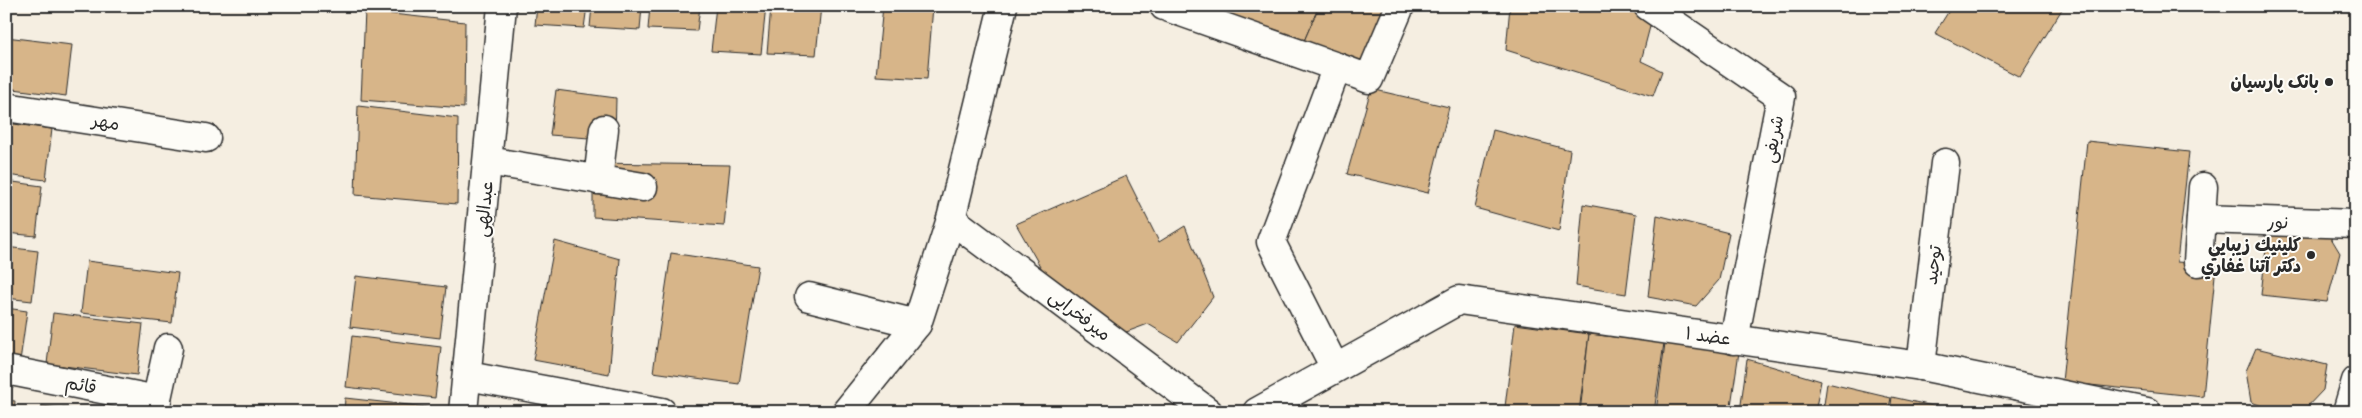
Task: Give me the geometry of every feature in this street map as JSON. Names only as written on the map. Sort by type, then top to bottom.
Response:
[{"type":"street","name":"عبدالهی","points":[[464,412],[502,6]]},
{"type":"street","points":[[846,412],[917,324],[951,219],[1003,6]]},
{"type":"street","points":[[1164,6],[1369,79],[1400,6]]},
{"type":"street","name":"شریفی","points":[[1648,6],[1781,97],[1734,340]]},
{"type":"street","points":[[1335,368],[1272,242],[1337,67]]},
{"type":"street","name":"مهر","points":[[6,107],[206,138]]},
{"type":"street","points":[[598,180],[604,129]]},
{"type":"street","points":[[488,162],[642,187]]},
{"type":"street","name":"توحید","points":[[1921,366],[1945,163]]},
{"type":"street","points":[[2198,262],[2203,187]]},
{"type":"street","name":"میرفخرایی","points":[[951,219],[1208,412]]},
{"type":"street","name":"نور","points":[[2201,219],[2356,224]]},
{"type":"street","points":[[809,297],[917,324]]},
{"type":"street","name":"عضد ۱","points":[[1257,412],[1298,402],[1335,368],[1459,300],[1921,366],[2147,412]]},
{"type":"street","points":[[155,406],[168,348]]},
{"type":"street","name":"قائم","points":[[6,370],[155,406]]},
{"type":"street","points":[[468,376],[662,412]]},
{"type":"street","points":[[2347,412],[2356,380]]},
{"type":"building","points":[[537,6],[587,6],[584,28],[535,25]]},
{"type":"building","points":[[592,6],[642,6],[640,30],[590,27]]},
{"type":"building","points":[[650,6],[700,6],[697,31],[648,29]]},
{"type":"building","points":[[716,6],[766,6],[761,54],[711,51]]},
{"type":"building","points":[[771,6],[821,6],[816,55],[767,53]]},
{"type":"building","points":[[883,6],[933,6],[927,79],[876,76]]},
{"type":"building","points":[[1213,6],[1319,6],[1298,55],[1207,18]]},
{"type":"building","points":[[1319,6],[1407,6],[1372,88],[1298,55]]},
{"type":"building","points":[[1510,6],[1635,6],[1652,19],[1641,61],[1662,71],[1653,96],[1506,50]]},
{"type":"building","points":[[1952,6],[2064,6],[2020,77],[1935,33]]},
{"type":"building","points":[[365,11],[465,22],[464,108],[361,100]]},
{"type":"building","points":[[6,37],[72,45],[66,96],[6,88]]},
{"type":"building","points":[[1371,89],[1449,107],[1428,193],[1347,174]]},
{"type":"building","points":[[556,90],[616,98],[615,140],[550,135]]},
{"type":"building","points":[[358,106],[458,118],[457,204],[355,195]]},
{"type":"building","points":[[6,123],[52,129],[46,180],[6,175]]},
{"type":"building","points":[[1493,130],[1570,150],[1559,231],[1475,208]]},
{"type":"building","points":[[2087,141],[2189,152],[2177,262],[2216,265],[2203,397],[2062,382]]},
{"type":"building","points":[[593,163],[730,165],[724,226],[593,217]]},
{"type":"building","points":[[1126,176],[1159,242],[1185,226],[1213,297],[1178,342],[1148,324],[1121,334],[1048,280],[1016,224]]},
{"type":"building","points":[[6,181],[42,186],[36,236],[6,233]]},
{"type":"building","points":[[1583,204],[1636,214],[1626,294],[1576,286]]},
{"type":"building","points":[[1657,215],[1729,233],[1719,280],[1696,306],[1648,297]]},
{"type":"building","points":[[2268,230],[2328,233],[2340,253],[2327,302],[2261,295]]},
{"type":"building","points":[[555,241],[620,259],[609,374],[533,360]]},
{"type":"building","points":[[6,247],[38,251],[32,301],[6,298]]},
{"type":"building","points":[[671,253],[758,266],[739,384],[653,372]]},
{"type":"building","points":[[87,261],[178,273],[172,323],[81,313]]},
{"type":"building","points":[[356,276],[446,287],[440,338],[350,327]]},
{"type":"building","points":[[6,308],[27,311],[20,361],[6,359]]},
{"type":"building","points":[[53,313],[143,324],[137,375],[47,364]]},
{"type":"building","points":[[1515,324],[1589,334],[1579,412],[1543,412],[1505,407]]},
{"type":"building","points":[[1589,334],[1664,343],[1654,412],[1580,412]]},
{"type":"building","points":[[352,336],[441,347],[435,398],[346,387]]},
{"type":"building","points":[[1665,343],[1739,352],[1730,412],[1656,412]]},
{"type":"building","points":[[2256,348],[2327,365],[2323,390],[2305,409],[2279,412],[2251,402],[2246,371]]},
{"type":"building","points":[[1747,359],[1821,381],[1815,412],[1740,412]]},
{"type":"building","points":[[1827,383],[1891,398],[1888,412],[1823,412]]},
{"type":"building","points":[[1892,397],[1951,410],[1890,412]]},
{"type":"building","points":[[345,398],[436,408],[436,412],[344,412]]},
{"type":"building","points":[[6,400],[15,401],[14,412],[6,412]]},
{"type":"building","points":[[42,406],[94,412],[41,412]]},
{"type":"place","name":"بانک پارسیان","points":[[2329,82]]},
{"type":"place","name":"كلينيك زيبايي دكتر آتنا غفاري","points":[[2311,255]]}]
